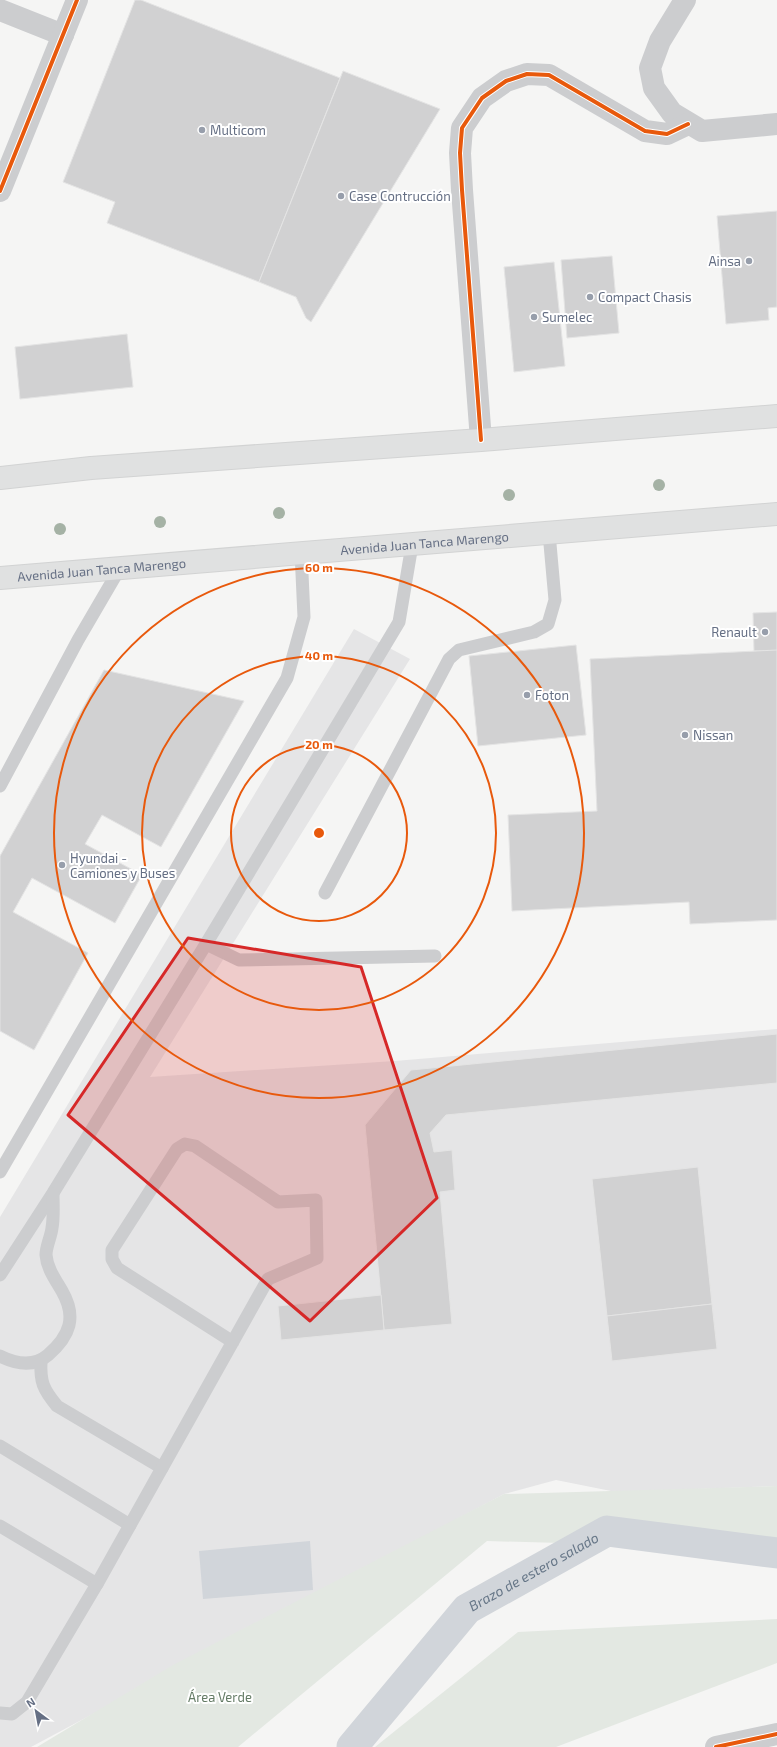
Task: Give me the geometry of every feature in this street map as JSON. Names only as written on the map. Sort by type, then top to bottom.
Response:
[{"type":"main road","points":[[0,478],[91,468],[481,440],[777,416]]},
{"type":"main road","name":"Avenida Juan Tanca Marengo","points":[[0,578],[301,552],[412,545],[777,514]]},
{"type":"street","points":[[0,191],[77,0]]},
{"type":"street","points":[[685,0],[660,41],[650,68],[654,88],[672,113],[688,124],[702,131],[777,124]]},
{"type":"street","points":[[0,10],[63,35]]},
{"type":"street","points":[[481,440],[462,190],[460,153],[462,128],[482,98],[506,81],[527,74],[549,75],[644,131],[667,134],[688,124]]},
{"type":"street","points":[[716,1747],[777,1734]]},
{"type":"lane","points":[[325,894],[449,659],[459,650],[534,632],[548,624],[555,600],[549,533]]},
{"type":"lane","points":[[0,1275],[3,1262],[53,1193],[206,944],[399,622],[412,545]]},
{"type":"lane","points":[[0,1172],[287,678],[304,617],[301,552]]},
{"type":"lane","points":[[0,786],[78,640],[120,568]]},
{"type":"lane","points":[[206,944],[239,960],[435,956]]},
{"type":"lane","points":[[0,1713],[12,1714],[27,1702],[97,1584],[234,1342],[268,1279],[317,1258],[316,1200],[278,1202],[195,1146],[185,1144],[177,1149],[143,1200],[112,1250],[112,1259],[117,1268],[234,1342]]},
{"type":"lane","points":[[0,1356],[11,1361],[26,1363],[41,1361],[60,1345],[70,1328],[69,1311],[63,1293],[48,1267],[46,1253],[52,1228],[53,1193]]},
{"type":"lane","points":[[41,1361],[40,1376],[44,1391],[57,1406],[162,1468]]},
{"type":"lane","points":[[0,1446],[130,1525]]},
{"type":"lane","points":[[0,1526],[97,1584]]},
{"type":"highlighted area","points":[[188,938],[361,967],[437,1198],[310,1321],[68,1115]]},
{"type":"shaded area","points":[[354,629],[410,659],[150,1077],[395,1061],[777,1029],[777,1486],[616,1492],[556,1480],[504,1494],[31,1747],[0,1747],[0,1217]]},
{"type":"shaded area","points":[[310,1541],[313,1590],[203,1599],[199,1551]]},
{"type":"green space","name":"Área Verde","points":[[777,1486],[777,1549],[487,1541],[238,1747],[37,1747],[173,1665],[504,1494]]},
{"type":"green space","points":[[777,1619],[777,1663],[556,1747],[375,1747],[518,1632]]},
{"type":"building","name":"Multicom","points":[[135,0],[141,0],[340,78],[259,282],[107,223],[115,202],[63,182]]},
{"type":"building","name":"Case Contrucción","points":[[343,71],[440,109],[311,322],[306,318],[296,297],[259,282]]},
{"type":"building","name":"Ainsa","points":[[777,211],[777,307],[768,308],[769,320],[726,324],[717,216]]},
{"type":"building","name":"Compact Chasis","points":[[612,256],[619,333],[567,338],[561,260]]},
{"type":"building","name":"Sumelec","points":[[554,262],[565,366],[514,372],[504,267]]},
{"type":"building","points":[[127,334],[133,387],[20,399],[15,347]]},
{"type":"building","name":"Renault","points":[[777,612],[777,651],[754,651],[753,613]]},
{"type":"building","name":"Foton","points":[[576,645],[586,735],[478,746],[469,656]]},
{"type":"building","name":"Nissan","points":[[777,650],[777,920],[690,924],[689,902],[512,911],[508,815],[597,811],[590,659]]},
{"type":"building","name":"Hyundai - Camiones y Buses","points":[[104,670],[244,701],[161,847],[102,815],[85,844],[142,875],[115,923],[32,878],[13,912],[88,953],[34,1050],[0,1031],[0,856]]},
{"type":"building","points":[[777,1034],[777,1083],[446,1115],[430,1133],[434,1152],[452,1150],[455,1190],[440,1192],[452,1324],[384,1330],[365,1125],[411,1070]]},
{"type":"building","points":[[698,1167],[712,1304],[607,1316],[592,1179]]},
{"type":"building","points":[[381,1295],[384,1330],[281,1340],[278,1306]]},
{"type":"building","points":[[712,1304],[717,1349],[612,1361],[607,1316]]},
{"type":"waterway","name":"Brazo de estero salado","points":[[352,1747],[467,1609],[607,1531],[777,1553]]},
{"type":"cycle path","points":[[0,191],[77,0]]},
{"type":"cycle path","points":[[481,440],[462,190],[460,153],[462,128],[482,98],[506,81],[527,74],[549,75],[645,131],[667,134],[688,124]]},
{"type":"cycle path","points":[[716,1747],[777,1734]]},
{"type":"place","name":"Multicom","points":[[202,130]]},
{"type":"place","name":"Case Contrucción","points":[[341,196]]},
{"type":"place","name":"Ainsa","points":[[749,261]]},
{"type":"place","name":"Compact Chasis","points":[[590,297]]},
{"type":"place","name":"Sumelec","points":[[534,317]]},
{"type":"place","name":"Renault","points":[[765,632]]},
{"type":"place","name":"Foton","points":[[527,695]]},
{"type":"place","name":"Nissan","points":[[685,735]]},
{"type":"place","name":"Hyundai - Camiones y Buses","points":[[62,865]]}]
